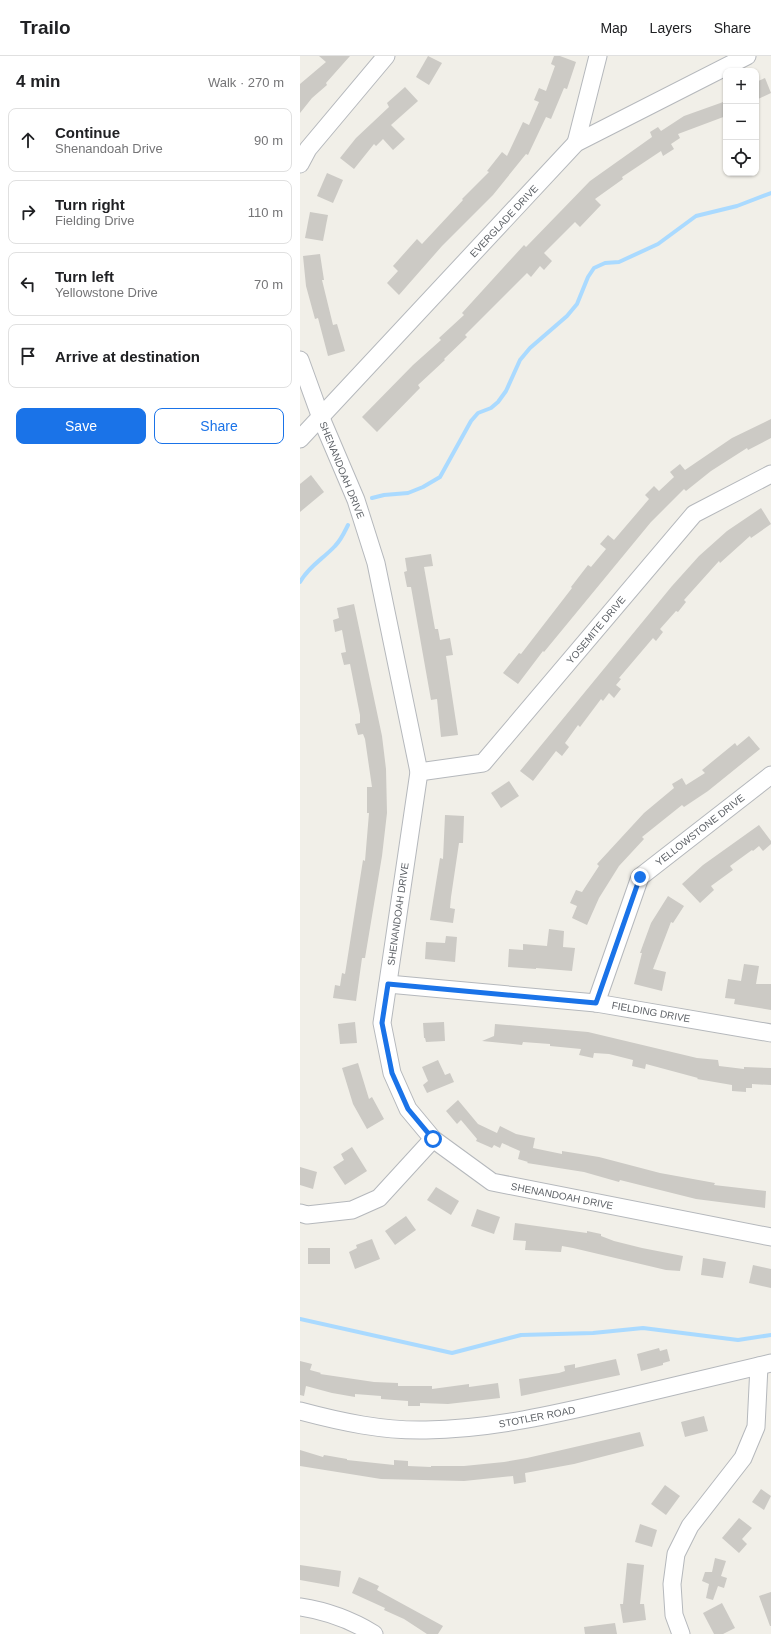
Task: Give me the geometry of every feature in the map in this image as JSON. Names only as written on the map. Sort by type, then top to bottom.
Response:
[{"type":"street","points":[[300,164],[308,150],[386,56]]},
{"type":"street","points":[[576,143],[598,56]]},
{"type":"street","name":"EVERGLADE DRIVE","points":[[300,439],[576,143],[747,56]]},
{"type":"street","name":"SHENANDOAH DRIVE","points":[[300,360],[321,418],[356,500],[376,563],[419,772],[382,1023],[392,1073],[408,1109],[433,1139],[492,1182],[771,1237]]},
{"type":"street","name":"YOSEMITE DRIVE","points":[[419,772],[483,763],[694,514],[771,474]]},
{"type":"street","name":"YELLOWSTONE DRIVE","points":[[596,1003],[640,877],[771,775]]},
{"type":"street","name":"FIELDING DRIVE","points":[[388,984],[596,1003],[771,1034]]},
{"type":"street","points":[[300,1213],[307,1215],[352,1210],[379,1198],[433,1139]]},
{"type":"street","points":[[681,1634],[674,1615],[672,1584],[676,1554],[690,1526],[743,1458],[756,1427],[765,1365]]},
{"type":"street","name":"STOTLER ROAD","points":[[300,1411],[342,1422],[388,1428],[424,1430],[459,1429],[507,1423],[565,1412],[765,1365]]},
{"type":"street","points":[[300,1607],[318,1610],[354,1622],[374,1634]]},
{"type":"building","points":[[319,56],[350,56],[326,83],[327,85],[312,98],[300,113],[300,84],[326,62]]},
{"type":"building","points":[[428,56],[442,63],[429,85],[416,77]]},
{"type":"building","points":[[554,56],[560,56],[576,62],[567,89],[564,88],[551,119],[546,117],[528,155],[526,154],[493,195],[442,246],[399,295],[387,283],[398,271],[393,266],[417,239],[422,244],[463,200],[462,199],[489,172],[487,171],[502,152],[507,156],[523,122],[529,125],[539,102],[534,100],[539,88],[546,91],[555,66],[551,64]]},
{"type":"building","points":[[765,78],[771,93],[759,99],[759,81]]},
{"type":"building","points":[[405,87],[418,101],[391,125],[405,139],[393,150],[383,139],[376,146],[374,144],[354,169],[340,158],[356,138],[389,107],[387,103]]},
{"type":"building","points":[[723,102],[723,117],[678,134],[680,138],[671,144],[674,149],[663,156],[661,151],[622,177],[623,179],[595,199],[601,205],[580,227],[575,222],[544,253],[552,261],[544,270],[540,266],[531,277],[527,273],[465,335],[467,337],[418,385],[420,388],[377,432],[362,417],[413,365],[441,340],[439,338],[464,315],[462,313],[524,245],[526,247],[590,181],[652,137],[650,132],[658,127],[661,131],[684,116]]},
{"type":"building","points":[[327,173],[343,180],[333,203],[317,196]]},
{"type":"building","points":[[310,212],[328,215],[323,241],[305,238]]},
{"type":"building","points":[[320,254],[324,280],[322,280],[333,325],[337,324],[345,351],[328,356],[318,318],[315,319],[306,286],[303,256]]},
{"type":"building","points":[[771,419],[771,438],[748,450],[747,448],[711,471],[686,491],[684,489],[651,522],[544,652],[543,651],[518,684],[503,673],[519,653],[521,654],[588,565],[591,567],[606,549],[600,544],[608,535],[614,540],[649,499],[645,495],[654,486],[659,491],[674,477],[670,472],[680,464],[685,470],[732,438]]},
{"type":"building","points":[[311,475],[324,492],[300,512],[300,484]]},
{"type":"building","points":[[761,508],[771,524],[751,538],[750,536],[720,563],[719,561],[684,600],[686,602],[678,612],[676,611],[660,629],[663,632],[656,641],[653,638],[619,678],[621,679],[616,685],[621,689],[614,698],[609,693],[603,701],[601,699],[580,727],[578,725],[565,743],[569,747],[562,756],[556,751],[533,781],[520,771],[672,586],[699,556],[727,531]]},
{"type":"building","points":[[431,554],[433,566],[424,567],[435,629],[438,629],[440,640],[450,638],[453,655],[446,656],[458,735],[441,737],[437,699],[431,700],[411,587],[407,587],[404,572],[407,571],[405,558]]},
{"type":"building","points":[[354,604],[382,736],[386,769],[387,813],[382,856],[365,958],[362,958],[356,1001],[333,998],[335,985],[340,986],[342,973],[345,974],[363,860],[365,861],[369,813],[367,813],[367,787],[372,787],[365,739],[363,734],[358,735],[355,724],[360,723],[360,715],[350,664],[344,665],[341,653],[346,652],[342,630],[335,632],[333,620],[339,618],[337,608]]},
{"type":"building","points":[[749,736],[760,749],[708,791],[684,807],[682,805],[642,837],[644,839],[619,866],[599,898],[587,925],[572,918],[577,906],[570,903],[576,890],[582,892],[599,866],[597,864],[644,813],[674,788],[672,784],[682,778],[686,785],[705,773],[702,770],[735,743],[737,746]]},
{"type":"building","points":[[509,781],[519,796],[501,808],[491,793]]},
{"type":"building","points":[[445,815],[464,816],[463,843],[459,843],[451,897],[450,908],[455,909],[453,923],[430,920],[440,858],[443,859]]},
{"type":"building","points":[[759,825],[771,841],[771,844],[763,851],[759,846],[730,866],[733,870],[711,886],[714,890],[700,903],[682,884],[703,865]]},
{"type":"building","points":[[668,896],[684,906],[673,923],[671,922],[653,969],[666,972],[662,991],[634,984],[642,953],[640,953],[651,923]]},
{"type":"building","points":[[549,929],[564,931],[563,947],[575,948],[572,971],[508,967],[509,949],[523,950],[523,944],[547,946]]},
{"type":"building","points":[[446,936],[457,937],[455,962],[425,959],[426,942],[445,943]]},
{"type":"building","points":[[744,964],[759,966],[756,984],[771,984],[771,1010],[734,1004],[735,999],[725,998],[728,979],[741,981]]},
{"type":"building","points":[[355,1022],[357,1043],[340,1044],[338,1024]]},
{"type":"building","points":[[444,1022],[445,1041],[426,1042],[424,1038],[423,1023]]},
{"type":"building","points":[[495,1024],[588,1032],[697,1058],[718,1060],[719,1066],[744,1069],[744,1067],[771,1068],[771,1085],[752,1084],[752,1088],[746,1088],[746,1092],[732,1091],[732,1085],[697,1079],[698,1078],[646,1064],[645,1069],[632,1066],[633,1060],[609,1054],[594,1053],[593,1058],[579,1055],[581,1049],[550,1046],[550,1044],[523,1042],[522,1045],[482,1041],[494,1036]]},
{"type":"building","points":[[438,1060],[445,1075],[450,1073],[454,1082],[427,1093],[423,1085],[428,1081],[422,1067]]},
{"type":"building","points":[[358,1063],[369,1099],[372,1097],[384,1119],[367,1129],[353,1104],[342,1068]]},
{"type":"building","points":[[458,1100],[478,1124],[497,1133],[500,1126],[516,1134],[535,1138],[533,1148],[562,1154],[562,1151],[599,1157],[660,1173],[715,1183],[714,1185],[766,1191],[765,1208],[696,1199],[620,1180],[619,1182],[584,1172],[527,1163],[528,1162],[518,1159],[520,1151],[502,1143],[500,1148],[494,1145],[492,1148],[476,1141],[477,1139],[461,1120],[457,1124],[446,1111]]},
{"type":"building","points":[[352,1147],[367,1171],[345,1185],[333,1167],[344,1160],[341,1154]]},
{"type":"building","points":[[300,1167],[317,1172],[313,1189],[300,1185]]},
{"type":"building","points":[[436,1187],[459,1201],[451,1215],[427,1200]]},
{"type":"building","points":[[477,1209],[500,1217],[494,1234],[471,1226]]},
{"type":"building","points":[[406,1216],[416,1230],[395,1245],[385,1231]]},
{"type":"building","points":[[515,1223],[587,1233],[587,1231],[601,1234],[601,1236],[614,1241],[683,1256],[680,1271],[666,1270],[562,1246],[561,1252],[525,1250],[526,1241],[513,1240]]},
{"type":"building","points":[[372,1239],[380,1259],[355,1269],[349,1252],[357,1248],[356,1245]]},
{"type":"building","points":[[308,1248],[330,1248],[330,1264],[308,1264]]},
{"type":"building","points":[[703,1258],[726,1262],[723,1278],[701,1275]]},
{"type":"building","points":[[753,1265],[771,1269],[771,1288],[749,1283]]},
{"type":"building","points":[[659,1348],[660,1351],[667,1349],[670,1361],[663,1363],[663,1365],[641,1371],[637,1354]]},
{"type":"building","points":[[616,1359],[620,1375],[521,1396],[519,1379],[559,1373],[565,1371],[564,1366],[575,1364],[575,1368]]},
{"type":"building","points":[[300,1361],[312,1364],[310,1370],[321,1373],[320,1374],[374,1382],[398,1383],[398,1386],[432,1386],[432,1389],[469,1384],[469,1387],[498,1383],[500,1398],[448,1404],[420,1403],[420,1406],[408,1406],[408,1401],[381,1399],[381,1396],[355,1394],[355,1397],[306,1386],[304,1396],[300,1395]]},
{"type":"building","points":[[704,1416],[708,1431],[685,1437],[681,1422]]},
{"type":"building","points":[[640,1432],[644,1446],[574,1464],[525,1473],[526,1482],[514,1484],[513,1476],[464,1481],[381,1479],[300,1466],[300,1450],[323,1457],[324,1455],[347,1460],[394,1465],[394,1460],[408,1461],[408,1466],[464,1466],[504,1462]]},
{"type":"building","points":[[665,1485],[680,1496],[666,1515],[651,1504]]},
{"type":"building","points":[[761,1489],[771,1496],[764,1510],[752,1502]]},
{"type":"building","points":[[739,1518],[752,1528],[742,1539],[747,1544],[739,1553],[722,1538]]},
{"type":"building","points":[[640,1524],[657,1530],[652,1547],[635,1542]]},
{"type":"building","points":[[715,1558],[726,1561],[721,1576],[727,1578],[724,1588],[718,1586],[713,1600],[706,1598],[709,1584],[702,1581],[705,1572],[712,1572]]},
{"type":"building","points":[[627,1563],[644,1565],[640,1604],[644,1604],[646,1620],[623,1623],[620,1604],[623,1604]]},
{"type":"building","points":[[300,1565],[341,1571],[339,1587],[300,1580]]},
{"type":"building","points":[[359,1577],[379,1586],[377,1590],[443,1626],[438,1634],[427,1634],[404,1619],[384,1610],[385,1608],[352,1593]]},
{"type":"building","points":[[771,1592],[771,1626],[770,1626],[759,1596]]},
{"type":"building","points":[[722,1603],[735,1628],[723,1634],[714,1634],[703,1613]]},
{"type":"building","points":[[615,1623],[617,1634],[585,1634],[584,1627]]},
{"type":"waterway","points":[[372,498],[384,495],[408,493],[423,487],[440,477],[471,421],[478,413],[491,408],[498,402],[506,391],[520,360],[530,348],[567,316],[577,304],[588,277],[594,268],[605,263],[619,262],[658,244],[696,216],[737,206],[771,193]]},
{"type":"waterway","points":[[300,582],[312,567],[337,544],[348,525]]},
{"type":"waterway","points":[[300,1319],[452,1353],[521,1335],[593,1333],[643,1328],[738,1340],[771,1335]]},
{"type":"route","points":[[433,1139],[408,1109],[392,1073],[382,1023],[388,984],[596,1003],[640,877]]}]
